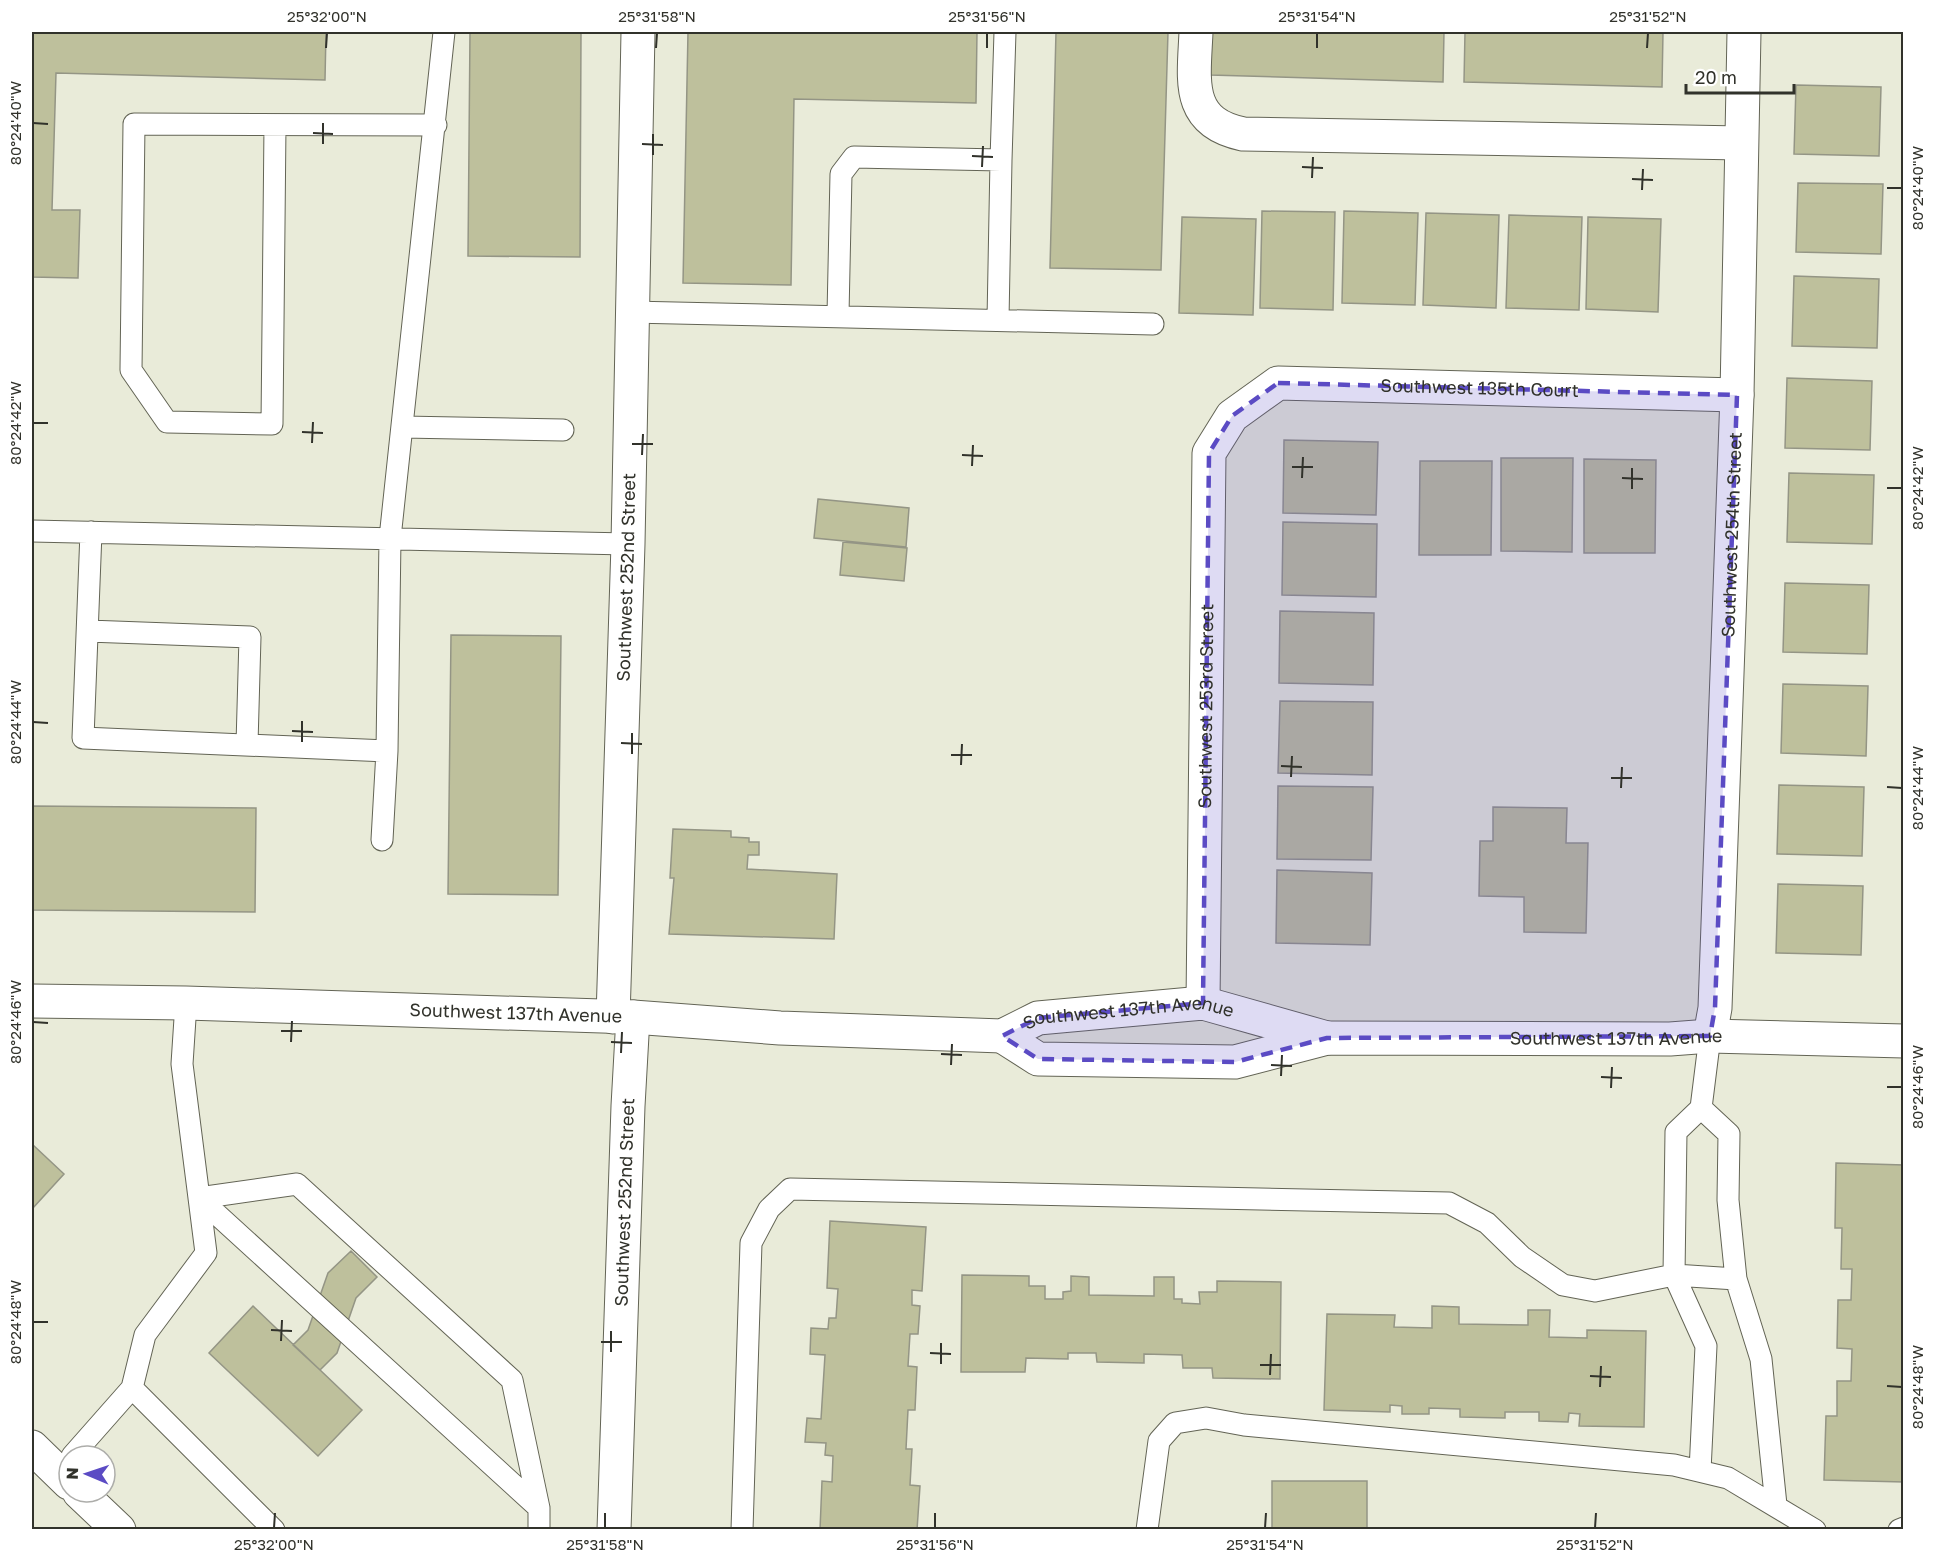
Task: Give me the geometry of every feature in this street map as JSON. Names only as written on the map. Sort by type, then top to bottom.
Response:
[{"type":"main road","name":"Southwest 252nd Street","points":[[614,1530],[627,1106],[623,1017],[628,543],[638,32]]},
{"type":"main road","points":[[1196,32],[1194,80],[1199,103],[1209,120],[1224,130],[1244,134],[1741,143]]},
{"type":"main road","name":"Southwest 254th Street","points":[[1710,1036],[1715,998],[1737,395],[1744,32]]},
{"type":"main road","name":"Southwest 135th Court","points":[[1232,416],[1278,383],[1737,395]]},
{"type":"main road","name":"Southwest 253rd Street","points":[[1203,1003],[1209,453],[1232,416]]},
{"type":"main road","name":"Southwest 137th Avenue","points":[[32,1001],[186,1003],[623,1017],[780,1028],[1002,1036],[1038,1018],[1203,1003],[1327,1038]]},
{"type":"main road","name":"Southwest 137th Avenue","points":[[1002,1036],[1038,1059],[1235,1062],[1327,1038],[1670,1039],[1710,1036],[1904,1041]]},
{"type":"main road","points":[[32,1447],[57,1468]]},
{"type":"main road","points":[[93,1504],[119,1530]]},
{"type":"lane","points":[[382,840],[387,751],[390,538],[436,125],[444,32]]},
{"type":"lane","points":[[998,320],[1005,32]]},
{"type":"lane","points":[[275,125],[272,424],[167,422],[131,370],[134,124],[436,125]]},
{"type":"lane","points":[[838,315],[841,174],[854,157],[1001,160]]},
{"type":"lane","points":[[632,312],[1153,324]]},
{"type":"lane","points":[[403,427],[563,430]]},
{"type":"lane","points":[[32,531],[628,543]]},
{"type":"lane","points":[[91,532],[83,738],[387,751]]},
{"type":"lane","points":[[88,631],[250,637],[247,744]]},
{"type":"lane","points":[[87,1444],[132,1388],[145,1335],[206,1253],[182,1064],[186,1003]]},
{"type":"lane","points":[[1700,1471],[1706,1346],[1674,1275],[1676,1132],[1701,1108],[1710,1036]]},
{"type":"lane","points":[[1701,1108],[1729,1134],[1728,1200],[1736,1279],[1761,1359],[1776,1505]]},
{"type":"lane","points":[[199,1198],[297,1184],[512,1380],[539,1508],[538,1530]]},
{"type":"lane","points":[[742,1530],[751,1243],[769,1209],[790,1189],[1449,1203],[1487,1223],[1522,1257],[1563,1285],[1595,1292],[1674,1275],[1736,1279]]},
{"type":"lane","points":[[199,1198],[539,1508]]},
{"type":"lane","points":[[132,1388],[274,1530]]},
{"type":"lane","points":[[1147,1530],[1159,1441],[1175,1423],[1206,1418],[1244,1425],[1674,1465],[1728,1478],[1815,1530]]},
{"type":"highlighted area","points":[[1278,383],[1737,395],[1715,1008],[1710,1036],[1327,1038],[1235,1062],[1038,1059],[1002,1036],[1038,1018],[1203,1003],[1209,453],[1232,416]]},
{"type":"building","points":[[32,32],[326,32],[325,80],[56,73],[52,210],[80,210],[78,278],[32,277]]},
{"type":"building","points":[[470,32],[581,32],[580,257],[468,256]]},
{"type":"building","points":[[688,32],[977,32],[976,103],[794,99],[791,285],[683,283]]},
{"type":"building","points":[[1056,32],[1168,32],[1161,270],[1050,268]]},
{"type":"building","points":[[1211,32],[1444,32],[1443,82],[1210,75]]},
{"type":"building","points":[[1465,32],[1663,32],[1662,87],[1464,82]]},
{"type":"building","points":[[1796,85],[1881,87],[1879,156],[1794,154]]},
{"type":"building","points":[[1798,183],[1883,184],[1881,254],[1796,252]]},
{"type":"building","points":[[1262,211],[1335,212],[1333,310],[1260,308]]},
{"type":"building","points":[[1344,211],[1418,213],[1415,305],[1342,303]]},
{"type":"building","points":[[1426,213],[1499,215],[1496,308],[1423,305]]},
{"type":"building","points":[[1509,215],[1582,217],[1579,310],[1506,308]]},
{"type":"building","points":[[1182,217],[1256,219],[1253,315],[1179,313]]},
{"type":"building","points":[[1588,217],[1661,219],[1658,312],[1586,309]]},
{"type":"building","points":[[1794,276],[1879,279],[1877,348],[1792,346]]},
{"type":"building","points":[[1787,378],[1872,381],[1870,450],[1785,448]]},
{"type":"building","points":[[1284,440],[1378,442],[1376,515],[1283,513]]},
{"type":"building","points":[[1501,458],[1573,458],[1572,552],[1501,551]]},
{"type":"building","points":[[1584,459],[1656,460],[1655,553],[1584,553]]},
{"type":"building","points":[[1420,461],[1492,461],[1491,555],[1419,555]]},
{"type":"building","points":[[1789,473],[1874,475],[1872,544],[1787,542]]},
{"type":"building","points":[[818,499],[909,508],[906,547],[814,538]]},
{"type":"building","points":[[1283,522],[1377,524],[1376,597],[1282,595]]},
{"type":"building","points":[[843,542],[907,548],[904,581],[840,575]]},
{"type":"building","points":[[1785,583],[1869,585],[1867,654],[1783,652]]},
{"type":"building","points":[[1280,611],[1374,613],[1373,685],[1279,683]]},
{"type":"building","points":[[451,635],[561,636],[558,895],[448,894]]},
{"type":"building","points":[[1783,684],[1868,686],[1866,756],[1781,753]]},
{"type":"building","points":[[1280,701],[1373,702],[1372,775],[1278,773]]},
{"type":"building","points":[[1779,785],[1864,787],[1862,856],[1777,854]]},
{"type":"building","points":[[1278,786],[1373,787],[1371,860],[1277,859]]},
{"type":"building","points":[[32,806],[256,808],[255,912],[32,910]]},
{"type":"building","points":[[1493,807],[1567,808],[1566,843],[1588,843],[1586,933],[1524,932],[1524,897],[1479,896],[1480,841],[1493,841]]},
{"type":"building","points":[[673,829],[731,831],[731,837],[749,838],[749,842],[759,842],[759,855],[748,855],[747,869],[837,874],[834,939],[669,934],[674,878],[670,878]]},
{"type":"building","points":[[1277,870],[1372,873],[1370,945],[1276,943]]},
{"type":"building","points":[[1778,884],[1863,886],[1861,955],[1776,953]]},
{"type":"building","points":[[32,1144],[64,1174],[32,1209]]},
{"type":"building","points":[[1836,1163],[1904,1165],[1904,1482],[1824,1480],[1826,1416],[1837,1416],[1837,1381],[1851,1381],[1852,1349],[1837,1348],[1838,1300],[1851,1300],[1852,1269],[1841,1269],[1842,1228],[1835,1228]]},
{"type":"building","points":[[830,1221],[926,1227],[922,1291],[912,1290],[912,1305],[920,1306],[918,1334],[910,1334],[908,1366],[917,1367],[915,1410],[908,1410],[906,1449],[912,1449],[910,1485],[920,1486],[917,1530],[820,1530],[822,1481],[832,1482],[833,1456],[825,1455],[826,1443],[805,1442],[807,1418],[821,1419],[825,1355],[810,1354],[811,1328],[828,1329],[829,1318],[836,1318],[838,1289],[827,1288]]},
{"type":"building","points":[[351,1251],[377,1277],[356,1298],[337,1353],[320,1370],[293,1345],[308,1330],[328,1273]]},
{"type":"building","points":[[962,1275],[1029,1276],[1029,1286],[1045,1286],[1045,1299],[1063,1299],[1063,1292],[1071,1291],[1071,1276],[1089,1277],[1089,1295],[1154,1296],[1154,1277],[1174,1277],[1174,1299],[1182,1299],[1182,1303],[1200,1304],[1199,1292],[1217,1292],[1217,1281],[1281,1282],[1280,1379],[1213,1378],[1212,1368],[1183,1368],[1182,1355],[1144,1354],[1144,1363],[1097,1362],[1096,1353],[1068,1353],[1068,1359],[1026,1358],[1025,1372],[961,1372]]},
{"type":"building","points":[[253,1306],[362,1410],[318,1456],[209,1353]]},
{"type":"building","points":[[1432,1306],[1459,1307],[1459,1324],[1528,1325],[1528,1310],[1550,1310],[1549,1337],[1587,1338],[1587,1330],[1646,1331],[1644,1427],[1579,1426],[1580,1414],[1569,1413],[1568,1422],[1539,1421],[1539,1412],[1505,1412],[1505,1418],[1460,1417],[1460,1409],[1429,1408],[1429,1414],[1402,1414],[1402,1406],[1390,1405],[1390,1412],[1324,1410],[1327,1314],[1395,1315],[1394,1327],[1432,1328]]},
{"type":"building","points":[[1272,1481],[1367,1481],[1367,1530],[1272,1530]]}]
